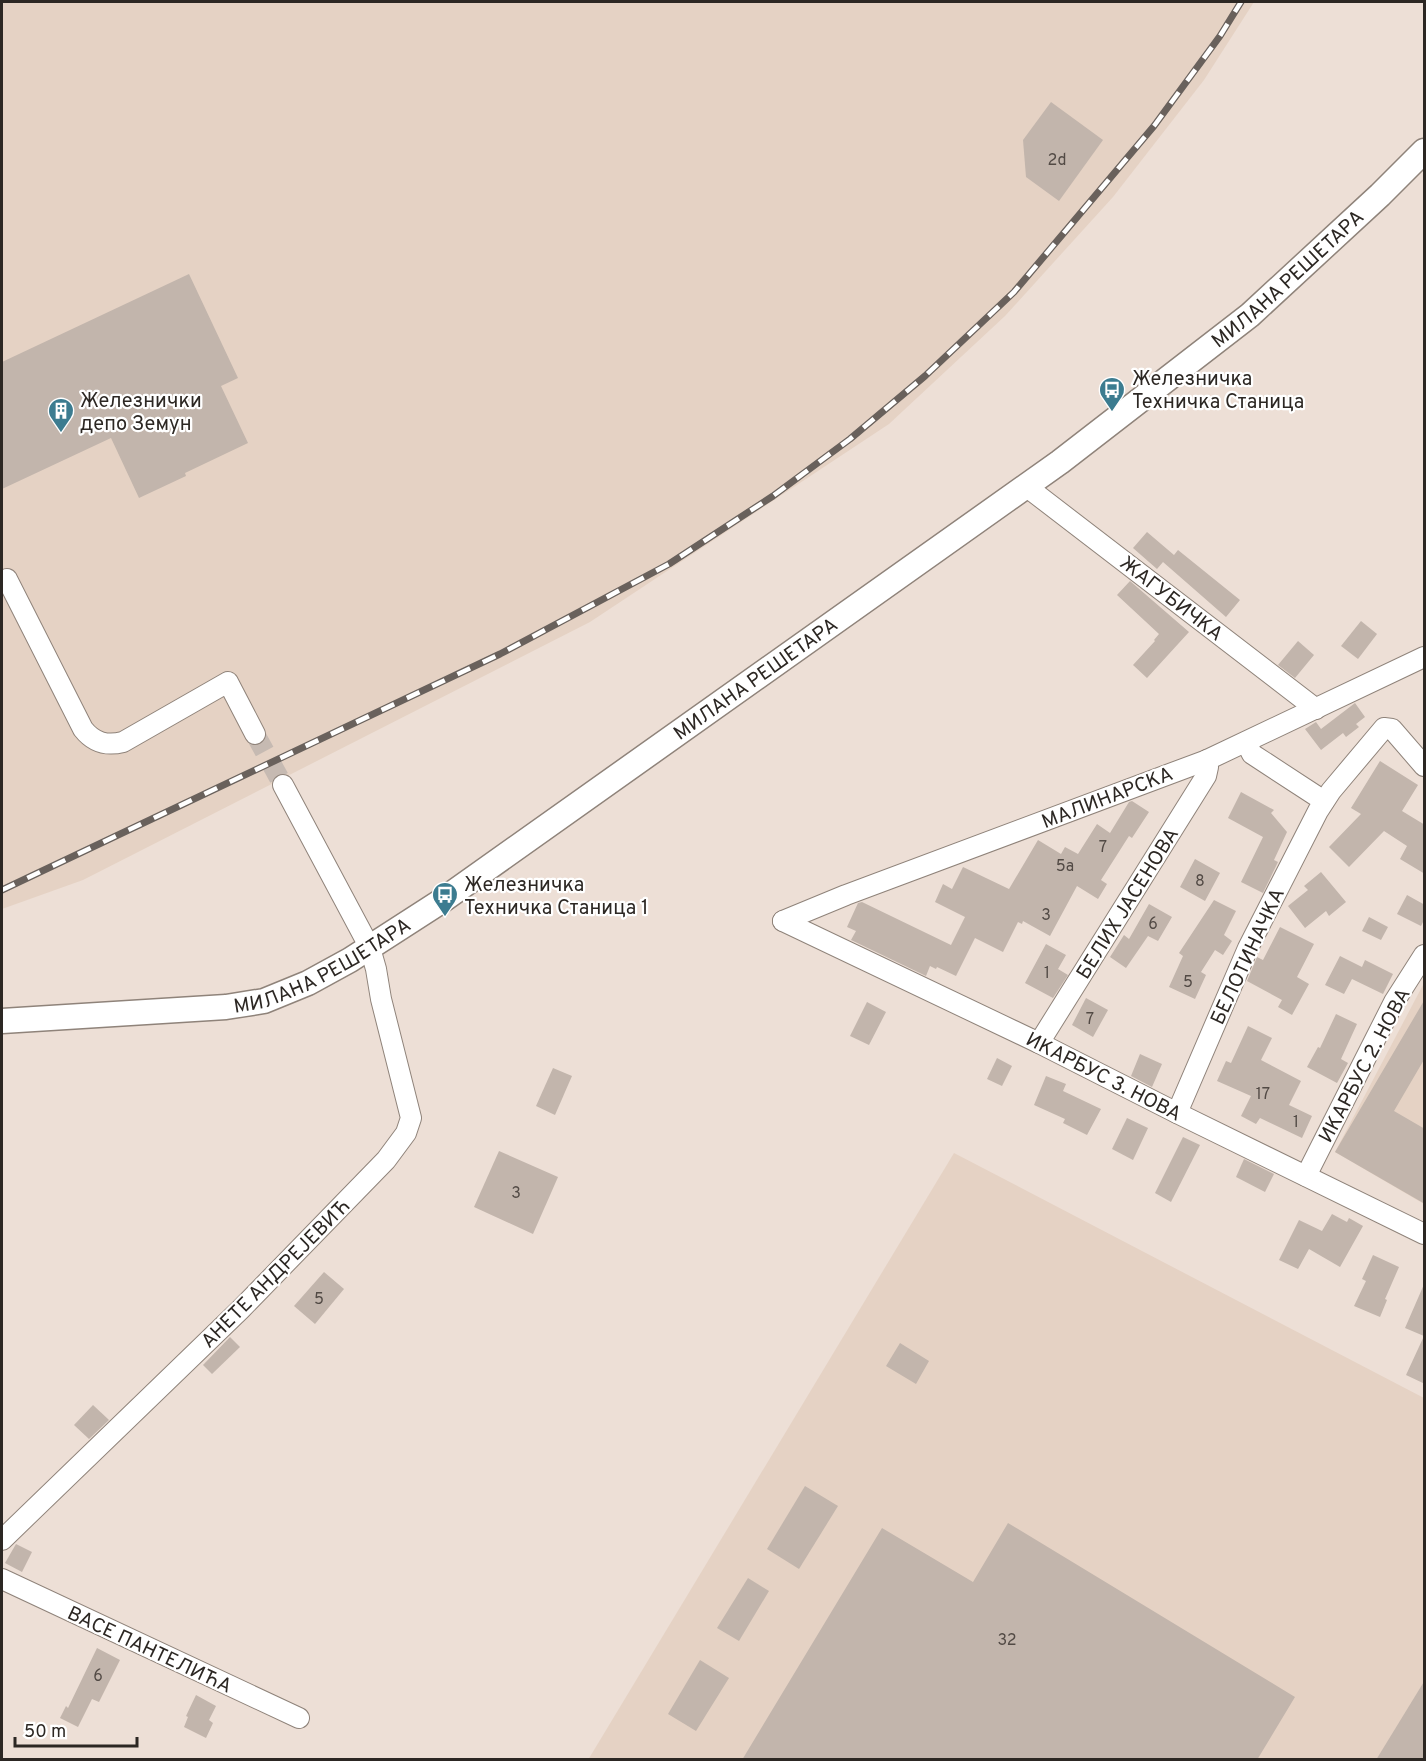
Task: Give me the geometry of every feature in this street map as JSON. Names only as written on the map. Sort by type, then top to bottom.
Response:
[{"type":"street","name":"МИЛАНА РЕШЕТАРА","points":[[2,1021],[226,1006],[264,1001],[298,988],[370,948],[440,902],[1027,487],[1250,315],[1425,151]]},
{"type":"street","name":"ЖАГУБИЧКА","points":[[1027,487],[1316,710]]},
{"type":"street","points":[[2,582],[7,579],[83,729],[93,739],[107,745],[123,742],[228,682],[255,734]]},
{"type":"street","name":"МАЛИНАРСКА","points":[[783,921],[846,895],[1207,760],[1424,657]]},
{"type":"street","name":"БЕЛОТИНАЧКА","points":[[1177,1113],[1248,948],[1324,801],[1384,728],[1392,729],[1425,766]]},
{"type":"street","points":[[1246,742],[1252,754],[1324,801]]},
{"type":"street","name":"БЕЛИХ ЈАСЕНОВА","points":[[1039,1043],[1206,776],[1207,760]]},
{"type":"street","name":"АНЕТЕ АНДРЕЈЕВИЋ","points":[[2,1540],[249,1302],[387,1160],[406,1133],[411,1118],[370,948],[283,785]]},
{"type":"street","name":"ИКАРБУС 3. НОВА","points":[[783,921],[1039,1043],[1425,1234]]},
{"type":"street","name":"ИКАРБУС 2. НОВА","points":[[1306,1176],[1394,1002],[1425,955]]},
{"type":"street","name":"ВАСЕ ПАНТЕЛИЋА","points":[[2,1579],[299,1718]]},
{"type":"shaded area","points":[[2,2],[1254,2],[1204,80],[1113,197],[1005,316],[889,424],[590,622],[83,880],[2,909]]},
{"type":"shaded area","points":[[1424,983],[1424,1204],[1335,1152]]},
{"type":"shaded area","points":[[954,1153],[1424,1398],[1424,1759],[588,1760]]},
{"type":"building","points":[[1051,102],[1103,140],[1059,201],[1026,177],[1023,140]]},
{"type":"building","name":"Железнички депо Земун","points":[[189,274],[238,378],[221,386],[248,443],[139,498],[111,438],[2,489],[2,362]]},
{"type":"building","points":[[1147,532],[1174,555],[1178,550],[1240,600],[1226,617],[1163,562],[1157,569],[1133,548]]},
{"type":"building","points":[[1130,581],[1189,632],[1147,678],[1133,665],[1159,634],[1117,595]]},
{"type":"building","points":[[1361,621],[1377,634],[1358,659],[1341,646]]},
{"type":"building","points":[[1298,641],[1314,655],[1295,678],[1278,665]]},
{"type":"building","points":[[1355,703],[1365,717],[1356,724],[1359,727],[1346,737],[1343,733],[1321,750],[1305,729],[1316,722],[1321,729]]},
{"type":"building","points":[[1380,761],[1418,785],[1402,811],[1425,825],[1425,874],[1400,859],[1407,846],[1384,831],[1349,867],[1329,847],[1361,814],[1351,808]]},
{"type":"building","points":[[1241,792],[1274,810],[1271,813],[1287,832],[1274,860],[1278,862],[1263,893],[1241,882],[1263,837],[1228,818]]},
{"type":"building","points":[[1132,801],[1149,812],[1132,838],[1129,836],[1101,880],[1107,884],[1098,899],[1077,886],[1050,936],[1023,921],[1022,924],[1018,922],[1003,952],[975,938],[956,976],[930,966],[926,976],[851,940],[856,931],[847,927],[858,903],[862,902],[951,945],[965,917],[935,902],[943,884],[952,889],[963,867],[1009,889],[1038,840],[1061,854],[1065,847],[1078,854],[1097,824],[1110,833],[1129,802]]},
{"type":"building","points":[[1195,859],[1220,873],[1205,901],[1180,887]]},
{"type":"building","points":[[1321,872],[1346,902],[1329,916],[1326,911],[1305,928],[1288,906],[1308,890],[1304,886]]},
{"type":"building","points":[[1407,895],[1425,905],[1425,918],[1421,926],[1397,914]]},
{"type":"building","points":[[1214,900],[1236,911],[1224,935],[1232,941],[1223,955],[1215,950],[1201,972],[1206,975],[1195,999],[1169,987],[1183,956],[1179,953]]},
{"type":"building","points":[[1149,904],[1172,917],[1158,941],[1148,936],[1126,968],[1110,957],[1124,935],[1129,939]]},
{"type":"building","points":[[1369,917],[1388,927],[1381,940],[1362,931]]},
{"type":"building","points":[[1280,927],[1314,944],[1297,977],[1309,984],[1292,1015],[1278,1007],[1282,1000],[1247,981],[1257,957],[1263,960]]},
{"type":"building","points":[[1046,944],[1066,955],[1058,969],[1068,975],[1053,998],[1025,983]]},
{"type":"building","points":[[1340,956],[1362,967],[1365,960],[1393,974],[1383,994],[1352,979],[1344,994],[1325,985]]},
{"type":"building","points":[[1086,998],[1108,1010],[1093,1037],[1072,1025]]},
{"type":"building","points":[[1425,999],[1425,1058],[1394,1111],[1425,1129],[1425,1204],[1335,1152]]},
{"type":"building","points":[[867,1002],[886,1012],[869,1045],[850,1036]]},
{"type":"building","points":[[1336,1014],[1357,1024],[1341,1059],[1348,1063],[1337,1083],[1307,1067],[1318,1047],[1320,1048]]},
{"type":"building","points":[[1248,1026],[1272,1038],[1261,1060],[1301,1081],[1289,1105],[1312,1116],[1302,1138],[1260,1118],[1256,1124],[1241,1116],[1251,1096],[1217,1081],[1226,1061],[1231,1063]]},
{"type":"building","points":[[1140,1054],[1162,1064],[1152,1087],[1131,1076]]},
{"type":"building","points":[[997,1058],[1012,1066],[1002,1086],[987,1079]]},
{"type":"building","points":[[553,1068],[572,1076],[555,1115],[536,1106]]},
{"type":"building","points":[[1046,1076],[1066,1084],[1063,1091],[1101,1109],[1087,1135],[1063,1123],[1065,1119],[1034,1105]]},
{"type":"building","points":[[1127,1118],[1148,1128],[1133,1160],[1112,1149]]},
{"type":"building","points":[[1183,1137],[1200,1145],[1171,1202],[1155,1193]]},
{"type":"building","points":[[499,1151],[558,1177],[533,1234],[474,1207]]},
{"type":"building","points":[[1244,1159],[1274,1174],[1265,1192],[1236,1177]]},
{"type":"building","points":[[1332,1214],[1347,1222],[1349,1218],[1363,1226],[1340,1267],[1309,1249],[1298,1269],[1279,1260],[1299,1220],[1322,1231]]},
{"type":"building","points":[[1373,1255],[1399,1267],[1380,1317],[1354,1306],[1366,1281],[1362,1279]]},
{"type":"building","points":[[324,1272],[344,1289],[315,1324],[294,1306]]},
{"type":"building","points":[[1425,1282],[1425,1384],[1406,1375],[1424,1336],[1405,1328]]},
{"type":"building","points":[[230,1337],[240,1347],[212,1374],[203,1365]]},
{"type":"building","points":[[900,1343],[929,1361],[916,1384],[886,1366]]},
{"type":"building","points":[[93,1405],[109,1420],[89,1439],[74,1425]]},
{"type":"building","points":[[805,1486],[838,1506],[799,1569],[767,1549]]},
{"type":"building","points":[[1008,1523],[1295,1697],[1257,1760],[742,1760],[882,1528],[973,1582]]},
{"type":"building","points":[[16,1544],[32,1552],[22,1572],[5,1563]]},
{"type":"building","points":[[748,1578],[769,1591],[739,1641],[717,1628]]},
{"type":"building","points":[[97,1648],[120,1660],[99,1702],[92,1699],[78,1727],[60,1718],[66,1706],[68,1708]]},
{"type":"building","points":[[700,1660],[729,1678],[696,1731],[668,1714]]},
{"type":"building","points":[[1425,1680],[1425,1760],[1376,1760]]},
{"type":"building","points":[[196,1695],[216,1706],[209,1720],[213,1723],[206,1738],[184,1727],[188,1717],[186,1716]]},
{"type":"tunnel","points":[[255,734],[283,785]]},
{"type":"railway","points":[[2,890],[500,654],[669,564],[773,496],[850,439],[925,376],[1014,292],[1154,126],[1220,36],[1241,2]]},
{"type":"place","name":"Железничка Техничка Станица","points":[[1112,413]]},
{"type":"place","name":"Железнички депо Земун","points":[[61,434]]},
{"type":"place","name":"Железничка Техничка Станица 1","points":[[445,918]]}]
